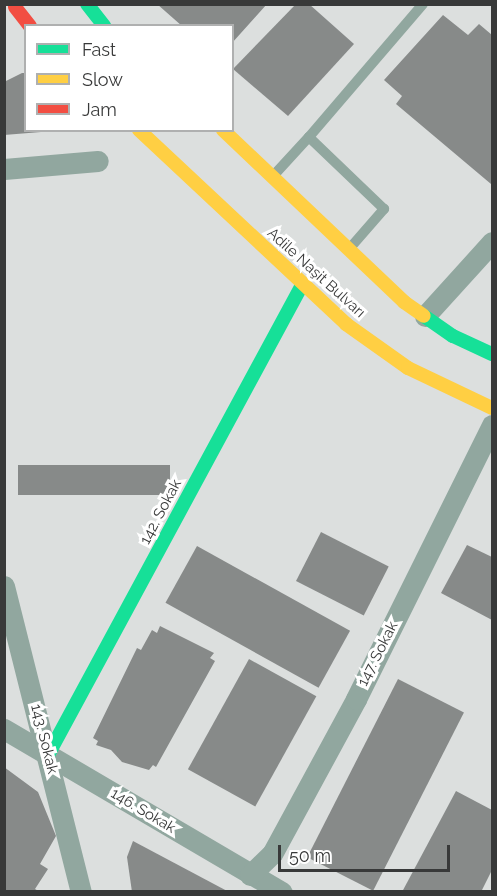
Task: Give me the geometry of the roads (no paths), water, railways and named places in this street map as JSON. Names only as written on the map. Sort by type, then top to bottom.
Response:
[{"type":"main road","points":[[87,4],[102,24]]},
{"type":"main road","points":[[11,5],[28,24]]},
{"type":"main road","name":"Adile Naşit Bulvarı","points":[[141,132],[346,324],[408,368],[492,408]]},
{"type":"main road","points":[[225,132],[274,175],[404,302],[453,336],[492,354]]},
{"type":"main road","name":"142. Sokak","points":[[48,755],[302,285]]},
{"type":"street","points":[[4,169],[98,161]]},
{"type":"street","points":[[425,316],[492,242]]},
{"type":"street","name":"147. Sokak","points":[[250,875],[272,854],[356,699],[492,425]]},
{"type":"street","name":"143. Sokak","points":[[4,586],[81,891]]},
{"type":"street","name":"146. Sokak","points":[[4,729],[250,875],[282,891]]},
{"type":"lane","points":[[274,175],[423,4]]},
{"type":"lane","points":[[309,137],[384,209],[350,249]]}]
